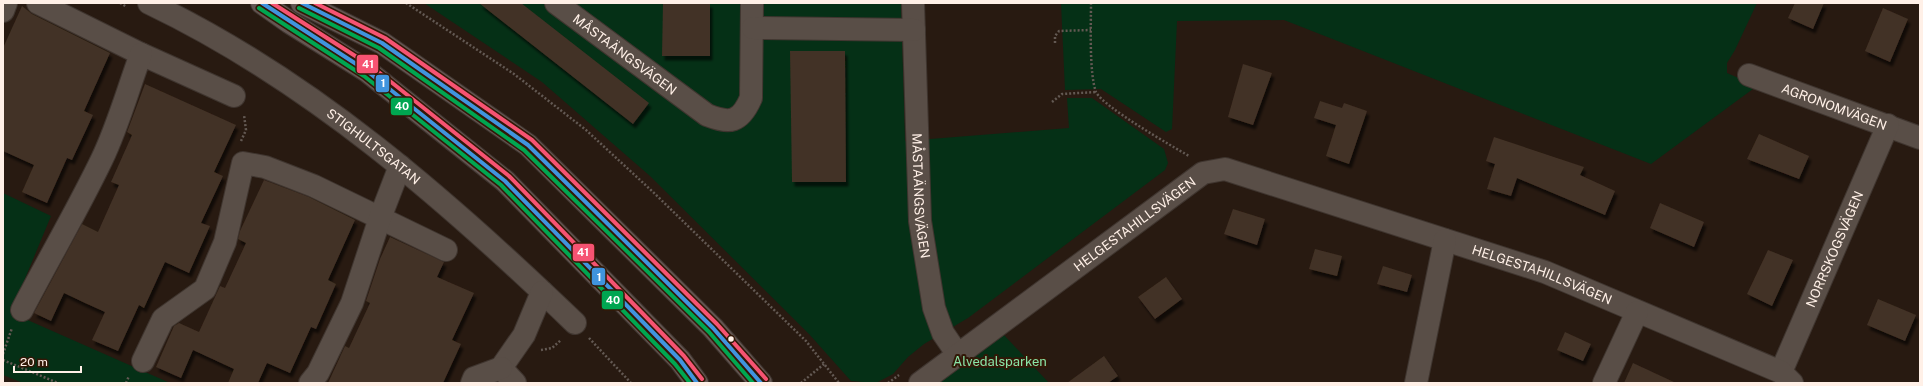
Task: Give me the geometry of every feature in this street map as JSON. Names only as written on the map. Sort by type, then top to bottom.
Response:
[{"type":"main road","points":[[262,3],[289,22],[367,71],[505,181],[680,360],[697,383]]},
{"type":"main road","points":[[302,3],[382,43],[528,145],[713,328],[761,383]]},
{"type":"street","points":[[3,11],[6,3]]},
{"type":"street","name":"MÅSTAÄNGSVÄGEN","points":[[556,3],[706,115],[723,121],[736,119],[745,112],[751,98],[753,28],[752,3]]},
{"type":"street","name":"MÅSTAÄNGSVÄGEN","points":[[913,3],[920,221],[934,308],[943,333],[958,355]]},
{"type":"street","points":[[41,4],[141,54],[234,96]]},
{"type":"street","name":"STIGHULTSGATAN","points":[[141,6],[269,70],[398,173],[427,187],[575,323]]},
{"type":"street","points":[[753,28],[914,30]]},
{"type":"street","points":[[22,310],[77,209],[103,157],[141,54]]},
{"type":"street","name":"AGRONOMVÄGEN","points":[[1749,74],[1920,138]]},
{"type":"street","name":"NORRSKOGSVÄGEN","points":[[1786,378],[1888,125]]},
{"type":"street","points":[[143,361],[164,319],[205,289],[225,242],[243,163],[264,167],[293,178],[446,250]]},
{"type":"street","name":"HELGESTAHILLSVÄGEN","points":[[920,383],[942,376],[958,355],[1203,173],[1225,169],[1545,272],[1786,378]]},
{"type":"street","points":[[310,383],[318,373],[352,303],[380,218],[398,173]]},
{"type":"street","points":[[1416,383],[1445,240]]},
{"type":"street","points":[[472,383],[474,378],[508,376],[518,343],[524,335],[542,292]]},
{"type":"street","points":[[1604,383],[1637,312]]},
{"type":"path","points":[[120,3],[141,6]]},
{"type":"path","points":[[406,3],[514,74],[586,130],[642,181],[794,330],[839,383]]},
{"type":"path","points":[[1091,3],[1093,80],[1096,92],[1099,96],[1137,125],[1198,162],[1203,173]]},
{"type":"path","points":[[1055,43],[1055,36],[1059,31],[1092,30]]},
{"type":"path","points":[[1052,102],[1062,94],[1096,92]]},
{"type":"path","points":[[234,96],[246,120],[246,130],[241,139],[243,163]]},
{"type":"path","points":[[3,354],[12,326],[22,310]]},
{"type":"path","points":[[518,343],[525,347],[541,351],[552,348],[571,332],[575,323],[631,383]]},
{"type":"path","points":[[3,360],[58,383]]},
{"type":"path","points":[[801,383],[824,364]]},
{"type":"path","points":[[46,383],[48,379]]},
{"type":"green space","points":[[424,3],[901,3],[905,141],[1069,128],[1067,98],[1092,98],[1164,149],[1168,163],[1165,170],[968,318],[924,344],[908,357],[893,374],[876,383],[851,381],[809,334],[650,176],[542,82]]},
{"type":"green space","points":[[1061,3],[1757,3],[1735,50],[1727,63],[1727,73],[1757,86],[1651,164],[1284,20],[1177,21],[1172,129],[1166,132],[1101,89],[1065,90]]},
{"type":"green space","points":[[3,193],[51,216],[19,293],[23,318],[170,383],[23,383],[3,375]]},
{"type":"green space","name":"Alvedalsparken","points":[[1003,334],[1049,383],[934,383]]},
{"type":"building","points":[[479,3],[521,3],[649,103],[633,124]]},
{"type":"building","points":[[663,3],[710,3],[710,56],[662,56]]},
{"type":"building","points":[[1795,3],[1824,3],[1813,29],[1788,18]]},
{"type":"building","points":[[22,6],[32,14],[110,53],[84,111],[93,115],[72,160],[67,158],[47,203],[22,192],[34,165],[3,151],[3,48]]},
{"type":"building","points":[[1883,8],[1908,19],[1890,62],[1865,51]]},
{"type":"building","points":[[790,51],[845,51],[846,182],[792,182]]},
{"type":"building","points":[[1243,64],[1272,73],[1253,125],[1228,117]]},
{"type":"building","points":[[145,84],[236,125],[214,172],[223,176],[201,223],[210,226],[189,273],[165,262],[144,308],[139,305],[118,351],[92,340],[105,312],[64,293],[51,321],[34,313],[82,224],[98,232],[119,185],[111,182],[132,135],[127,132]]},
{"type":"building","points":[[1320,101],[1342,108],[1344,103],[1367,111],[1349,164],[1326,156],[1336,125],[1314,118]]},
{"type":"building","points":[[1759,134],[1809,156],[1799,179],[1747,159]]},
{"type":"building","points":[[1494,137],[1584,167],[1580,175],[1615,191],[1605,215],[1517,178],[1511,196],[1487,189],[1495,164],[1486,161]]},
{"type":"building","points":[[264,180],[309,197],[355,220],[328,280],[336,284],[316,329],[311,327],[290,373],[267,363],[258,383],[228,383],[234,369],[193,350],[181,378],[156,367],[174,326],[179,323],[199,332],[220,286],[225,288],[246,243],[238,239],[240,231]]},
{"type":"building","points":[[1660,203],[1704,222],[1694,247],[1650,228]]},
{"type":"building","points":[[1233,209],[1265,219],[1257,245],[1224,234]]},
{"type":"building","points":[[390,237],[444,262],[437,277],[474,293],[452,340],[461,344],[443,383],[328,383],[345,346],[349,348],[370,303],[366,301],[380,259]]},
{"type":"building","points":[[1315,249],[1342,256],[1337,276],[1309,269]]},
{"type":"building","points":[[1768,250],[1793,260],[1772,306],[1747,294]]},
{"type":"building","points":[[1383,266],[1412,275],[1407,292],[1377,284]]},
{"type":"building","points":[[1166,277],[1182,299],[1155,319],[1138,297]]},
{"type":"building","points":[[1878,299],[1916,315],[1905,341],[1867,325]]},
{"type":"building","points":[[1565,332],[1591,344],[1583,361],[1557,350]]},
{"type":"building","points":[[1104,356],[1118,376],[1108,383],[1067,383]]},
{"type":"building","points":[[1633,363],[1676,383],[1624,383]]},
{"type":"transit line","name":"1","points":[[262,3],[367,71],[505,181],[680,360],[697,383]]},
{"type":"transit line","name":"41","points":[[272,3],[371,66],[509,176],[684,356],[702,379]]},
{"type":"transit line","name":"1","points":[[302,3],[382,43],[528,145],[713,328],[761,383]]},
{"type":"transit line","name":"41","points":[[315,3],[385,38],[532,140],[717,324],[766,379]]},
{"type":"transit line","name":"40","points":[[259,8],[364,76],[501,185],[675,364],[690,383]]},
{"type":"transit line","name":"40","points":[[299,8],[379,48],[524,150],[709,332],[753,383]]}]
